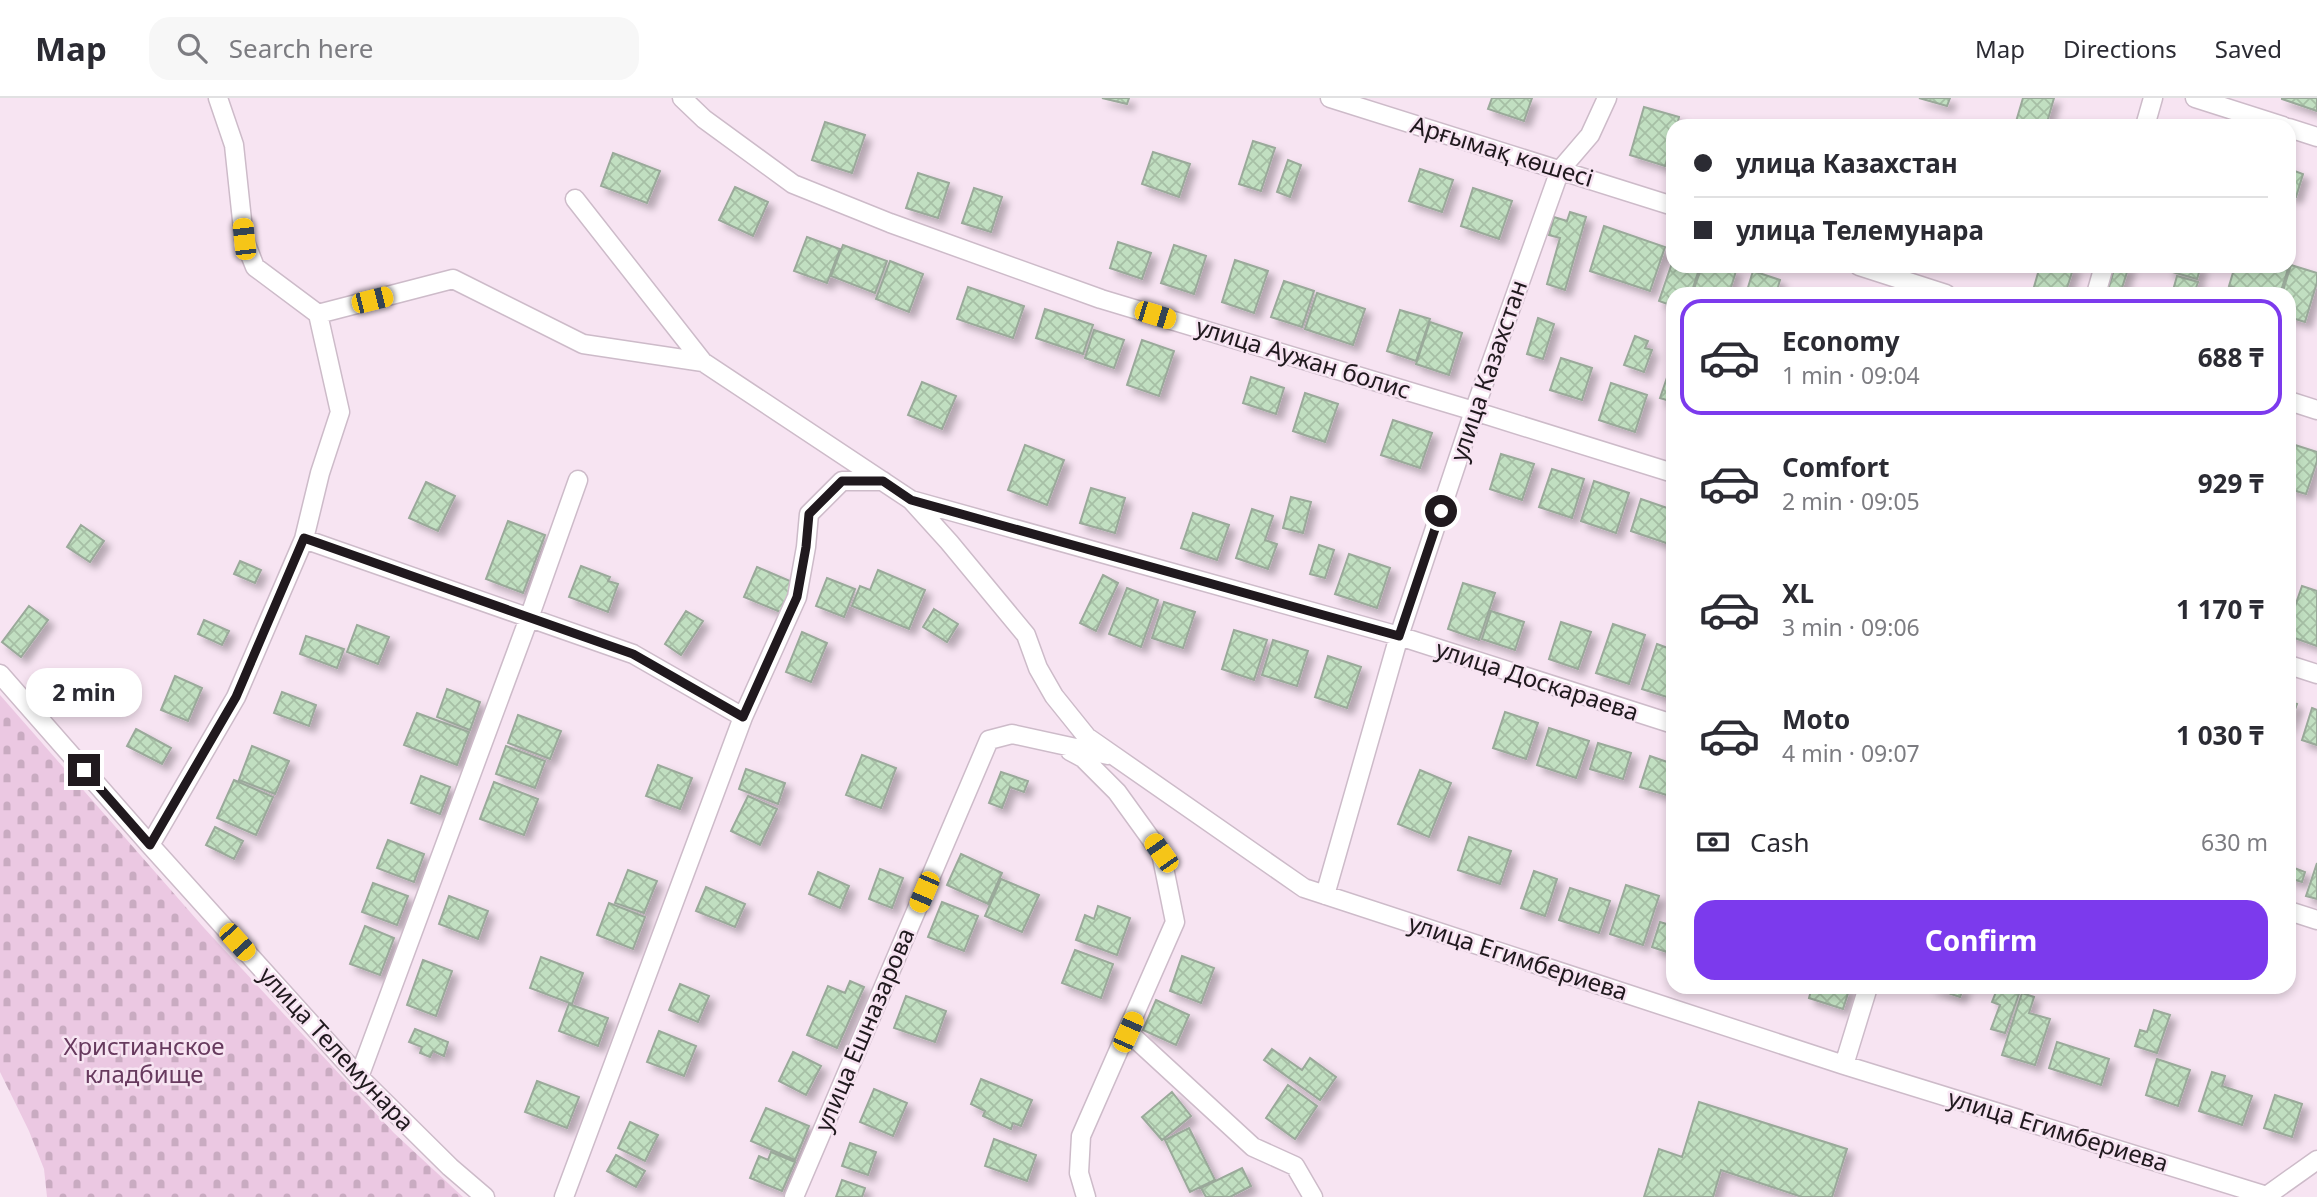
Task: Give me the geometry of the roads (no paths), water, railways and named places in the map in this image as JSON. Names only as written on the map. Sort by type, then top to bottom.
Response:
[{"type":"street","points":[[150,845],[236,697],[304,538],[320,472],[340,412],[318,313],[255,267],[244,239],[234,145],[218,98]]},
{"type":"street","name":"улица Аужан болис","points":[[682,98],[704,119],[793,184],[890,223],[1101,299],[1666,471]]},
{"type":"street","name":"Арғымақ көшесі","points":[[1330,98],[1666,204]]},
{"type":"street","points":[[1560,170],[1590,135],[1607,98]]},
{"type":"street","points":[[2147,119],[2153,98]]},
{"type":"street","points":[[2195,98],[2261,119]]},
{"type":"street","points":[[2296,130],[2317,137]]},
{"type":"street","name":"улица Казахстан","points":[[1325,895],[1399,636],[1474,411],[1560,170]]},
{"type":"street","name":"улица Доскараева","points":[[575,199],[703,362],[911,500],[1399,636],[1666,722]]},
{"type":"street","points":[[1881,273],[1924,287]]},
{"type":"street","points":[[318,313],[453,279],[583,344],[703,362]]},
{"type":"street","points":[[2296,403],[2317,410]]},
{"type":"street","points":[[359,1077],[578,480]]},
{"type":"street","points":[[564,1197],[743,717],[797,597],[809,514],[842,481],[883,481]]},
{"type":"street","name":"улица Егимбериева","points":[[911,500],[1026,635],[1038,668],[1055,696],[1087,737],[1304,888],[1844,1065],[2266,1196]]},
{"type":"street","points":[[304,538],[633,654],[743,717]]},
{"type":"street","points":[[2296,667],[2317,674]]},
{"type":"street","name":"улица Телемунара","points":[[0,674],[359,1077],[450,1167],[485,1197]]},
{"type":"street","name":"улица Ешназарова","points":[[794,1197],[989,740],[1012,734],[1116,756]]},
{"type":"street","name":"улица Ешназарова","points":[[1062,746],[1083,758],[1117,792],[1161,853],[1175,922],[1081,1136],[1079,1173],[1086,1197]]},
{"type":"street","points":[[2296,913],[2317,920]]},
{"type":"street","points":[[1844,1065],[1866,994]]},
{"type":"street","points":[[1128,1032],[1252,1147],[1295,1166],[1313,1197]]},
{"type":"street","points":[[2266,1196],[2317,1160]]},
{"type":"park label","name":"Христианское кладбище","points":[[144,1061]]}]
